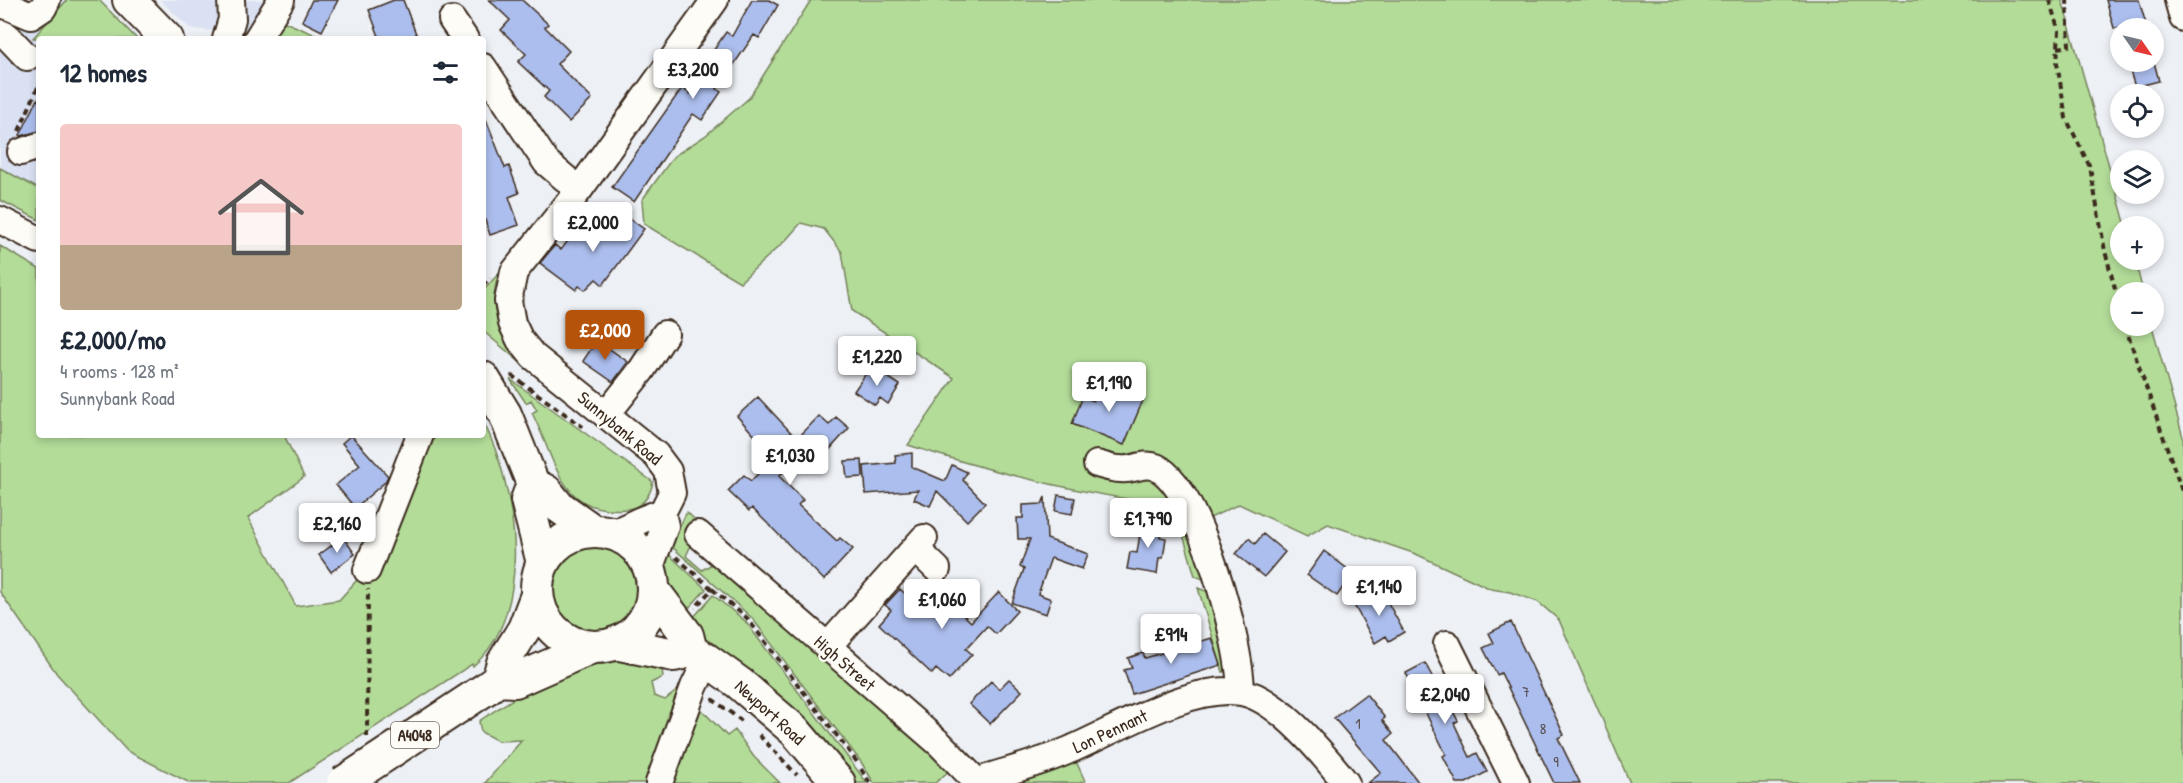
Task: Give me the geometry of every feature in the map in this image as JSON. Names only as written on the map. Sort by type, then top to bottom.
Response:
[{"type":"main road","points":[[129,0],[164,36]]},
{"type":"main road","points":[[486,383],[505,414],[533,484],[546,491],[558,506],[602,532]]},
{"type":"main road","points":[[533,484],[527,500],[543,563]]},
{"type":"main road","points":[[493,684],[502,663],[524,629],[537,595],[539,571],[548,553],[562,539],[581,531],[602,532],[626,539],[658,570],[644,621],[630,636],[603,645]]},
{"type":"main road","name":"Newport Road","points":[[658,570],[699,656],[786,723],[839,783]]},
{"type":"main road","points":[[537,595],[542,614],[554,631],[581,647],[603,645],[674,655],[699,656]]},
{"type":"main road","name":"A4048","points":[[343,783],[493,684],[515,681],[603,645]]},
{"type":"street","points":[[0,3],[31,16],[43,8],[47,0]]},
{"type":"street","points":[[227,36],[232,19],[231,0]]},
{"type":"street","points":[[259,36],[282,0]]},
{"type":"street","name":"Sunnybank Road","points":[[658,570],[664,526],[662,513],[670,501],[672,486],[664,464],[533,356],[520,340],[512,323],[508,301],[514,272],[579,190],[715,0]]},
{"type":"street","points":[[2178,0],[2183,18]]},
{"type":"street","points":[[0,33],[7,36],[35,76]]},
{"type":"street","points":[[486,72],[546,162],[579,190]]},
{"type":"street","points":[[0,220],[36,238]]},
{"type":"street","points":[[606,415],[665,334]]},
{"type":"street","points":[[378,558],[419,438]]},
{"type":"street","points":[[1097,464],[1121,470],[1145,465],[1155,467],[1170,478],[1189,507],[1207,549],[1227,610],[1241,669],[1240,692]]},
{"type":"street","points":[[602,532],[631,526],[650,515],[662,513]]},
{"type":"street","points":[[827,647],[919,543],[937,569]]},
{"type":"street","name":"High Street","points":[[702,546],[827,647],[940,744],[980,783]]},
{"type":"street","points":[[1447,644],[1516,783]]},
{"type":"street","points":[[659,783],[694,687],[699,656]]},
{"type":"street","name":"Lon Pennant","points":[[980,783],[989,777],[1066,752],[1161,707],[1213,693],[1240,692],[1257,697],[1274,708],[1346,783]]},
{"type":"path","points":[[2049,0],[2059,31],[2057,63],[2066,118],[2090,167],[2105,251],[2113,282]]},
{"type":"path","points":[[2058,48],[2069,46],[2067,0]]},
{"type":"path","points":[[27,145],[18,134],[35,76]]},
{"type":"path","points":[[2128,336],[2183,494]]},
{"type":"path","points":[[367,748],[378,558]]},
{"type":"path","points":[[658,570],[712,588],[747,618],[870,783]]},
{"type":"path","points":[[691,613],[712,588]]},
{"type":"path","points":[[705,693],[744,723]]},
{"type":"path","points":[[753,729],[805,783]]},
{"type":"shaded area","points":[[0,0],[67,0],[33,38],[36,38],[36,187],[0,168]]},
{"type":"shaded area","points":[[160,0],[274,0],[248,36],[190,28]]},
{"type":"green space","points":[[67,0],[99,0],[134,36],[36,36],[33,38]]},
{"type":"green space","points":[[811,0],[2062,0],[2110,170],[2110,204],[2120,204],[2123,216],[2110,216],[2110,270],[2138,270],[2140,282],[2110,282],[2110,336],[2155,336],[2183,437],[2183,783],[1630,783],[1559,620],[1538,602],[1510,592],[1491,589],[1416,554],[1328,524],[1307,536],[1239,504],[1204,521],[1181,516],[1177,519],[1173,506],[1039,481],[973,465],[908,445],[954,378],[852,311],[842,252],[824,229],[801,223],[740,282],[644,224],[642,200],[674,156],[705,136],[749,98]]},
{"type":"green space","points":[[266,14],[318,36],[248,36]]},
{"type":"green space","points":[[0,168],[36,187],[36,218],[0,200]]},
{"type":"green space","points":[[0,246],[36,267],[36,438],[285,438],[304,477],[248,518],[296,606],[339,600],[357,580],[363,584],[373,575],[428,438],[486,438],[486,428],[505,480],[514,548],[513,582],[506,614],[493,643],[473,666],[472,664],[289,783],[190,783],[127,751],[57,674],[0,592]]},
{"type":"green space","points":[[500,272],[494,297],[497,321],[507,343],[522,364],[486,334],[486,288]]},
{"type":"green space","points":[[510,379],[653,482],[650,492],[641,504],[626,509],[604,509],[586,503],[573,494],[563,481],[532,413],[537,410],[531,400],[526,403]]},
{"type":"green space","points":[[687,512],[696,521],[685,534],[692,543],[686,556],[702,570],[712,564],[720,565],[950,770],[935,783],[874,783],[861,762],[752,618],[670,545]]},
{"type":"green space","points":[[1182,531],[1190,532],[1214,583],[1195,576]]},
{"type":"green space","points":[[594,544],[611,548],[625,557],[634,571],[638,588],[634,605],[625,619],[611,628],[594,632],[577,628],[563,619],[554,605],[550,588],[554,571],[563,557],[577,548]]},
{"type":"green space","points":[[664,550],[706,589],[681,617],[667,585],[663,560]]},
{"type":"green space","points":[[1198,588],[1216,595],[1232,670],[1223,672]]},
{"type":"green space","points":[[713,595],[745,621],[867,783],[857,783],[820,738],[790,707],[687,625]]},
{"type":"green space","points":[[619,656],[655,664],[662,669],[663,677],[651,683],[654,696],[665,700],[679,689],[697,695],[701,709],[727,736],[735,730],[754,757],[780,783],[485,783],[522,740],[498,741],[481,732],[479,721],[528,690],[563,672],[600,659]]},
{"type":"green space","points":[[1075,759],[1085,781],[1079,783],[1012,783]]},
{"type":"building","points":[[312,0],[338,0],[322,31],[302,21]]},
{"type":"building","points":[[394,0],[403,0],[417,36],[379,36],[369,10]]},
{"type":"building","points":[[489,0],[522,0],[548,24],[545,27],[569,51],[557,64],[592,99],[569,122],[544,97],[549,91],[518,62],[526,54],[501,30],[510,20]]},
{"type":"building","points":[[752,0],[769,0],[778,5],[759,38],[754,35],[717,89],[721,92],[702,120],[693,114],[634,202],[612,187],[682,88],[690,94],[713,60],[709,57],[726,32],[732,36]]},
{"type":"building","points":[[2106,0],[2139,0],[2144,18],[2111,18]]},
{"type":"building","points":[[2130,72],[2157,72],[2159,81],[2134,84]]},
{"type":"building","points":[[36,103],[36,132],[20,135]]},
{"type":"building","points":[[486,119],[505,168],[509,166],[519,193],[509,197],[519,225],[490,235],[486,223]]},
{"type":"building","points":[[616,209],[644,229],[603,285],[596,279],[585,290],[579,286],[576,290],[540,263],[555,245],[561,250],[579,226],[596,238]]},
{"type":"building","points":[[597,340],[628,362],[613,382],[583,361]]},
{"type":"building","points":[[871,366],[900,385],[888,404],[880,398],[875,405],[854,391]]},
{"type":"building","points":[[1101,381],[1144,398],[1124,445],[1072,424],[1083,396],[1093,401]]},
{"type":"building","points":[[758,397],[797,439],[819,416],[829,425],[836,417],[849,428],[822,458],[817,452],[813,456],[807,450],[779,476],[803,500],[798,505],[837,541],[840,538],[853,549],[824,580],[752,508],[749,511],[728,491],[744,475],[751,481],[774,457],[737,416]]},
{"type":"building","points":[[348,438],[354,438],[388,476],[385,482],[355,508],[336,485],[360,465],[342,443]]},
{"type":"building","points":[[912,453],[912,467],[945,481],[952,465],[967,472],[963,480],[985,503],[967,521],[937,491],[930,506],[914,499],[918,490],[866,494],[864,466],[896,463],[895,455]]},
{"type":"building","points":[[862,460],[863,477],[847,478],[845,461]]},
{"type":"building","points":[[1058,495],[1075,498],[1072,514],[1055,511]]},
{"type":"building","points":[[1045,497],[1047,539],[1088,554],[1082,569],[1051,558],[1038,594],[1051,599],[1046,614],[1012,603],[1024,569],[1020,567],[1030,539],[1018,539],[1017,518],[1023,518],[1023,505],[1042,504]]},
{"type":"building","points":[[1142,520],[1163,523],[1160,537],[1166,538],[1163,558],[1159,558],[1157,574],[1127,569],[1130,552],[1137,553]]},
{"type":"building","points":[[1263,534],[1285,552],[1264,577],[1236,554],[1249,538],[1255,544]]},
{"type":"building","points":[[343,537],[355,554],[331,572],[319,555]]},
{"type":"building","points":[[1324,551],[1353,573],[1337,596],[1307,575]]},
{"type":"building","points":[[900,589],[926,613],[943,595],[971,622],[999,592],[1017,611],[996,634],[987,626],[966,649],[972,654],[949,680],[936,669],[932,674],[879,624],[891,610],[885,605]]},
{"type":"building","points":[[1381,590],[1404,632],[1389,641],[1386,636],[1375,643],[1354,605]]},
{"type":"building","points":[[1511,622],[1564,735],[1558,738],[1580,783],[1554,783],[1501,673],[1497,675],[1483,648],[1494,643],[1489,633]]},
{"type":"building","points":[[1212,638],[1221,665],[1132,694],[1124,670],[1132,668],[1128,658],[1143,653],[1145,658]]},
{"type":"building","points":[[1425,663],[1434,680],[1439,677],[1447,692],[1444,693],[1458,721],[1454,723],[1470,757],[1477,753],[1487,772],[1466,783],[1457,783],[1443,756],[1446,754],[1406,673]]},
{"type":"building","points":[[1009,679],[1022,691],[990,724],[969,704],[991,681],[999,689]]},
{"type":"building","points":[[1366,694],[1385,718],[1382,720],[1393,734],[1386,740],[1419,783],[1368,783],[1381,773],[1334,718]]}]
